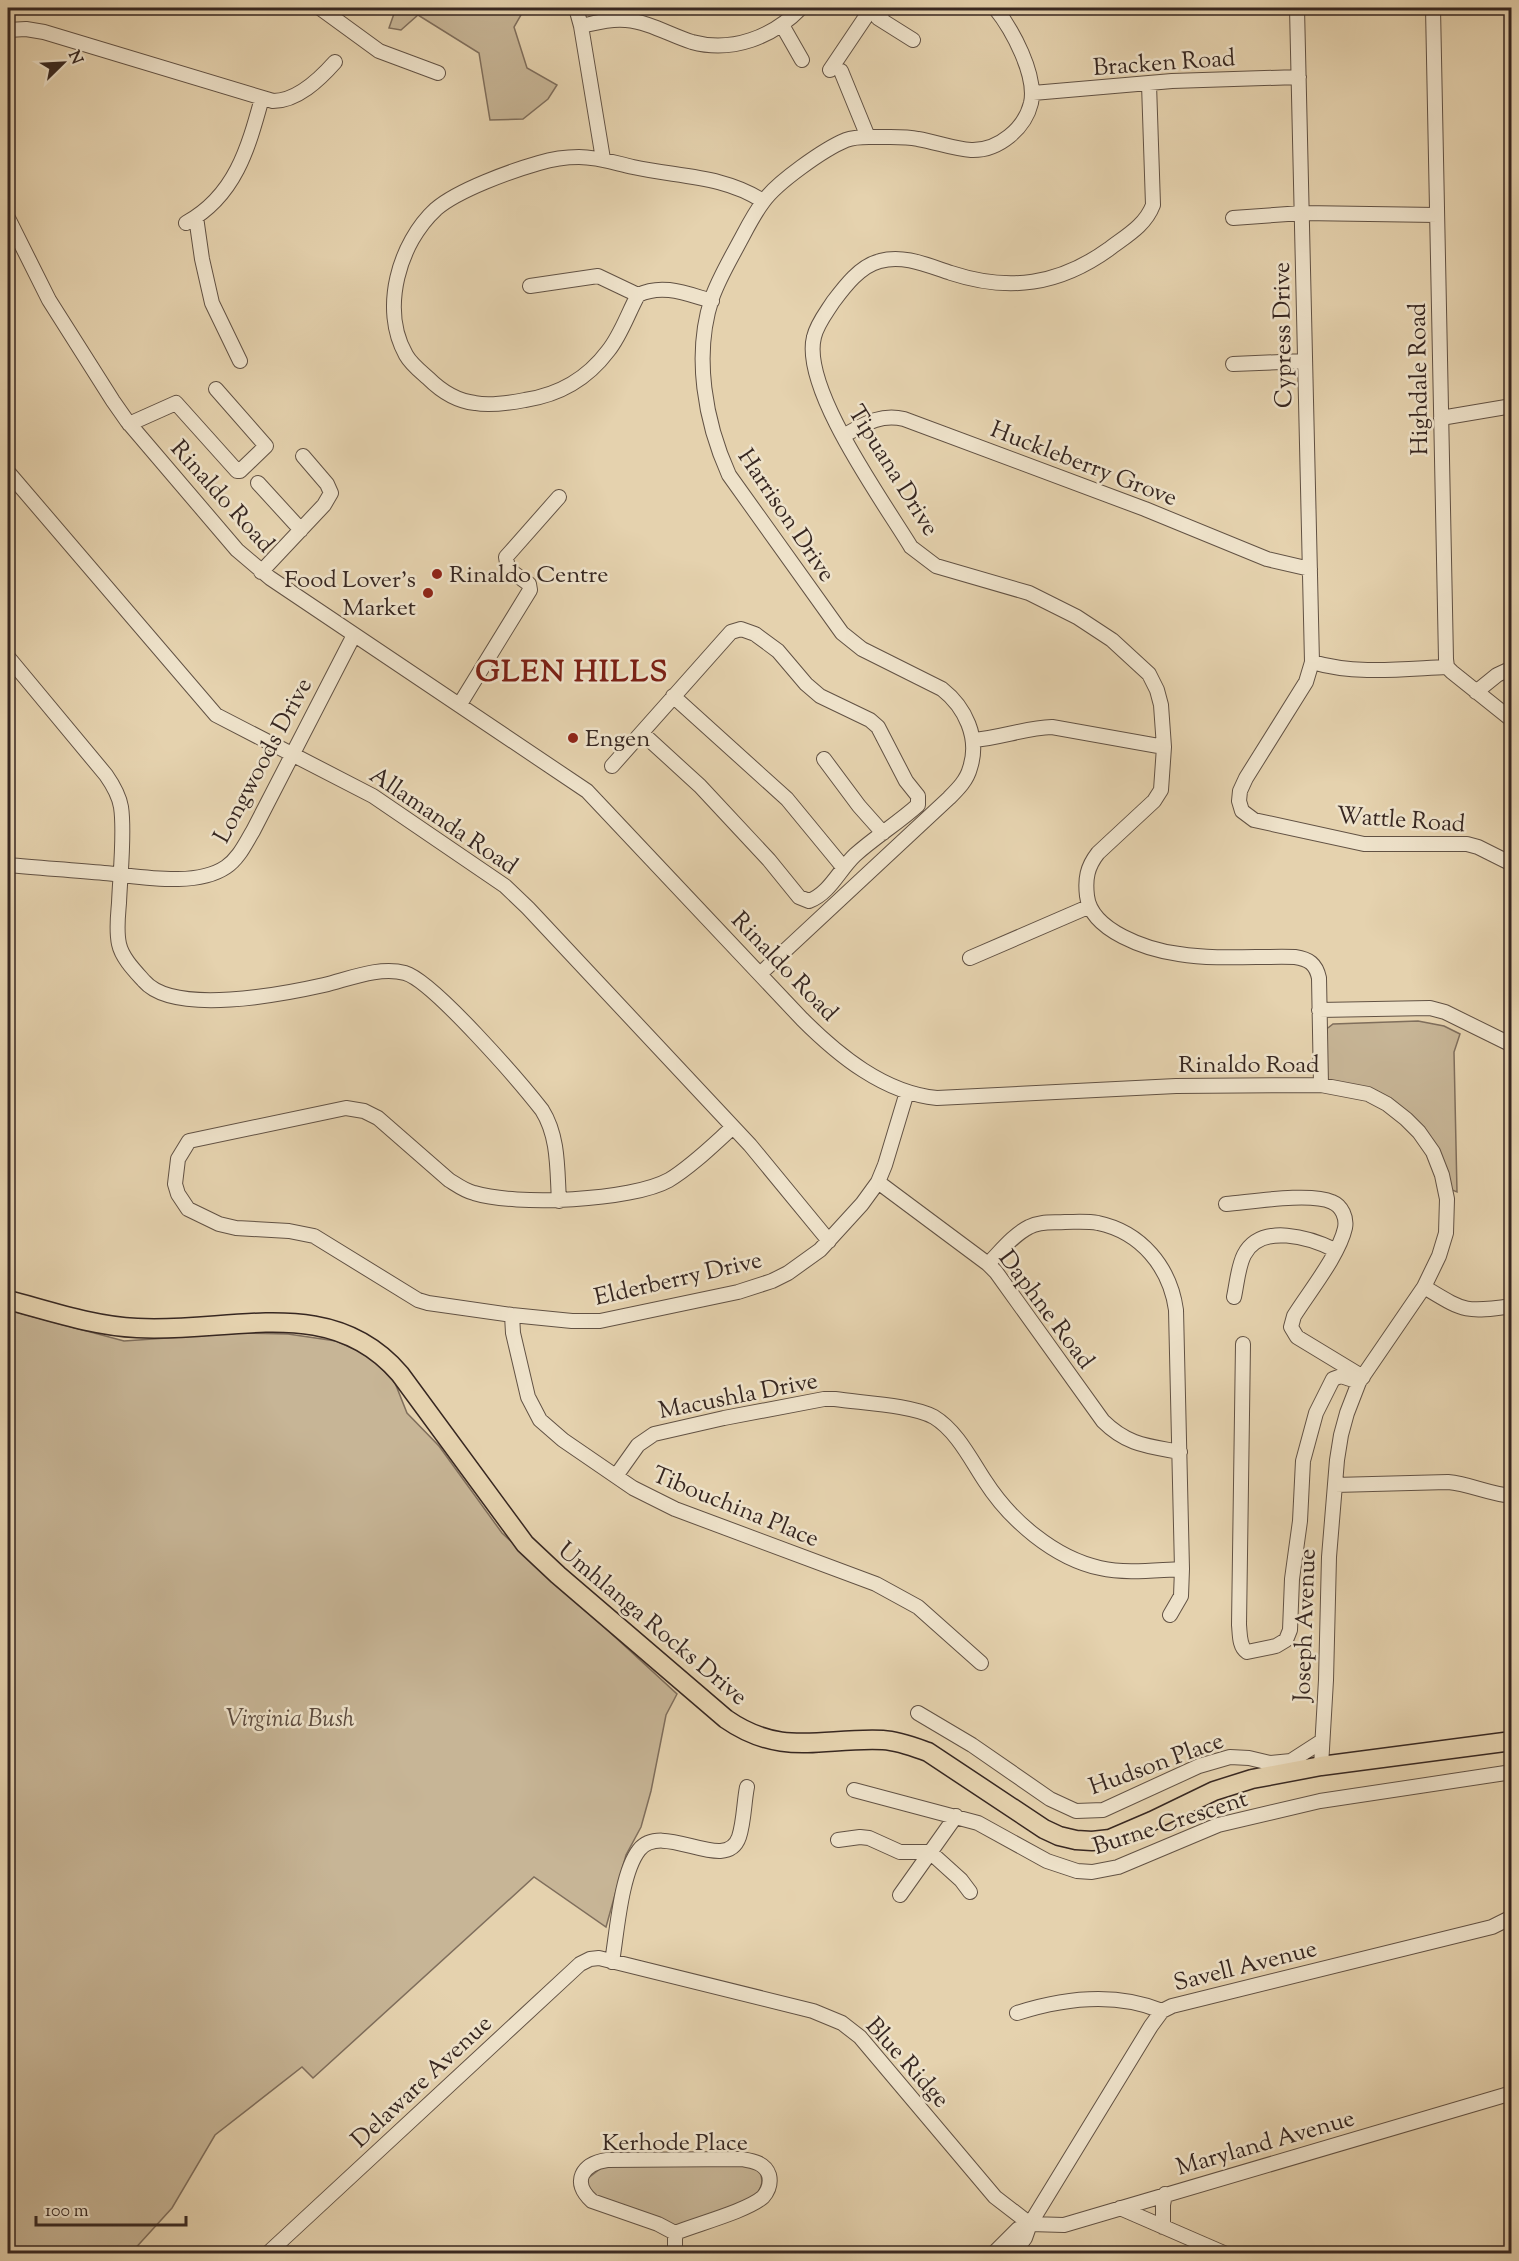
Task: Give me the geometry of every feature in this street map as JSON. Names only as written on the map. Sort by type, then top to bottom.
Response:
[{"type":"main road","name":"Umhlanga Rocks Drive","points":[[8,1300],[118,1327],[165,1328],[303,1323],[338,1331],[367,1344],[400,1374],[505,1518],[539,1559],[706,1703],[740,1729],[755,1736],[794,1744],[877,1740],[912,1746],[928,1752],[1028,1820],[1059,1836],[1076,1840],[1110,1839],[1214,1791],[1252,1779],[1321,1766],[1512,1741]]},
{"type":"street","points":[[320,8],[379,51],[438,73]]},
{"type":"street","points":[[576,8],[603,159]]},
{"type":"street","points":[[581,26],[623,19],[711,46],[730,45],[756,38],[782,25],[801,8]]},
{"type":"street","points":[[868,136],[835,70],[871,9],[869,8]]},
{"type":"street","points":[[885,8],[878,18],[913,40]]},
{"type":"street","points":[[995,8],[1006,21],[1016,40],[1033,93]]},
{"type":"street","name":"Cypress Drive","points":[[1297,8],[1312,662]]},
{"type":"street","name":"Highdale Road","points":[[1432,8],[1448,667]]},
{"type":"street","points":[[782,25],[802,60]]},
{"type":"street","points":[[8,30],[26,29],[44,32],[262,98],[283,101],[319,80],[335,63]]},
{"type":"street","name":"Bracken Road","points":[[1033,93],[1172,81],[1299,77]]},
{"type":"street","name":"Tipuana Drive","points":[[1088,907],[1086,873],[1091,862],[1154,801],[1161,790],[1164,747],[1161,705],[1157,690],[1149,674],[1112,640],[1077,617],[1029,593],[945,569],[924,558],[911,547],[843,436],[823,398],[815,377],[812,357],[813,338],[821,319],[842,289],[859,273],[882,260],[906,259],[973,280],[1025,284],[1063,275],[1101,254],[1140,226],[1152,205],[1149,84]]},
{"type":"street","name":"Harrison Drive","points":[[760,974],[963,783],[970,768],[973,740],[963,711],[942,689],[862,649],[842,633],[729,475],[717,449],[708,410],[704,378],[702,354],[712,301],[721,276],[763,201],[782,182],[837,145],[847,140],[868,136],[917,138],[971,150],[983,149],[1004,141],[1014,132],[1029,110],[1033,93]]},
{"type":"street","points":[[240,361],[212,303],[191,220],[210,208],[243,161],[262,98]]},
{"type":"street","points":[[712,301],[667,290],[648,290],[638,295],[609,351],[591,370],[566,388],[526,400],[476,404],[447,393],[417,369],[406,355],[394,320],[394,304],[402,261],[410,241],[436,209],[451,199],[524,167],[562,158],[603,159],[633,167],[726,183],[745,189],[763,201]]},
{"type":"street","points":[[1233,218],[1302,213],[1437,215]]},
{"type":"street","name":"Rinaldo Road","points":[[8,218],[49,300],[100,382],[129,424],[237,550],[261,572],[587,790],[835,1051],[894,1087],[924,1097],[945,1098],[1176,1086],[1321,1085],[1368,1094],[1387,1104],[1419,1132],[1432,1152],[1442,1175],[1447,1199],[1446,1233],[1439,1256],[1424,1287],[1361,1379],[1341,1435],[1335,1485]]},
{"type":"street","points":[[530,286],[598,276],[638,295]]},
{"type":"street","points":[[1233,364],[1305,361]]},
{"type":"street","points":[[129,424],[176,403],[237,471],[240,471],[266,446],[216,389]]},
{"type":"street","points":[[1441,418],[1512,406]]},
{"type":"street","name":"Huckleberry Grove","points":[[843,436],[873,420],[893,416],[904,419],[1145,509],[1267,559],[1310,569]]},
{"type":"street","points":[[261,572],[324,505],[331,493],[329,487],[303,456]]},
{"type":"street","name":"Allamanda Road","points":[[8,472],[216,715],[373,796],[505,886],[750,1145],[829,1241]]},
{"type":"street","points":[[258,483],[301,530]]},
{"type":"street","points":[[460,704],[523,603],[530,587],[508,569],[506,558],[559,497]]},
{"type":"street","points":[[612,766],[694,671],[736,629],[745,629],[767,641],[778,651],[814,692],[870,720],[882,733],[902,774],[916,792],[919,802],[901,820],[860,851],[843,867],[833,883],[809,901],[799,897],[769,860],[700,786],[642,733]]},
{"type":"street","name":"Longwoods Drive","points":[[8,865],[165,879],[193,878],[225,868],[241,852],[354,635]]},
{"type":"street","points":[[8,657],[113,786],[121,808],[119,945],[127,961],[147,985],[168,996],[202,1000],[249,998],[300,990],[361,975],[406,973],[426,986],[451,1009],[534,1100],[549,1121],[556,1153],[559,1201]]},
{"type":"street","points":[[1312,662],[1354,670],[1448,667],[1512,720]]},
{"type":"street","name":"Wattle Road","points":[[1312,662],[1306,682],[1240,791],[1239,801],[1242,811],[1248,817],[1325,837],[1364,844],[1467,844],[1512,864]]},
{"type":"street","points":[[1476,692],[1497,675],[1512,668]]},
{"type":"street","points":[[673,696],[787,799],[843,867]]},
{"type":"street","points":[[973,740],[991,739],[1052,727],[1164,747]]},
{"type":"street","points":[[824,759],[859,806],[883,833]]},
{"type":"street","points":[[860,851],[874,868]]},
{"type":"street","points":[[970,958],[1088,907],[1103,926],[1114,933],[1164,952],[1195,956],[1305,958],[1312,962],[1319,978],[1321,1085]]},
{"type":"street","points":[[1319,1010],[1430,1008],[1445,1012],[1512,1045]]},
{"type":"street","name":"Elderberry Drive","points":[[733,1127],[677,1174],[650,1188],[559,1201],[542,1201],[489,1196],[468,1191],[449,1180],[378,1118],[363,1111],[346,1108],[189,1141],[180,1154],[176,1184],[178,1194],[188,1209],[198,1214],[219,1224],[236,1228],[289,1231],[314,1236],[418,1300],[438,1306],[512,1316],[600,1321],[738,1292],[765,1284],[788,1273],[829,1241],[878,1182],[907,1092]]},
{"type":"street","name":"Daphne Road","points":[[878,1182],[988,1264],[1103,1421],[1113,1431],[1132,1443],[1180,1452]]},
{"type":"street","points":[[1226,1204],[1322,1199],[1333,1202],[1344,1213],[1345,1230],[1294,1316],[1291,1327],[1297,1338],[1361,1379]]},
{"type":"street","points":[[988,1264],[1021,1232],[1040,1223],[1083,1222],[1112,1227],[1131,1237],[1154,1256],[1167,1275],[1173,1290],[1176,1310],[1182,1569],[1181,1596],[1170,1616]]},
{"type":"street","points":[[1234,1297],[1245,1253],[1252,1245],[1264,1238],[1277,1236],[1308,1238],[1335,1250]]},
{"type":"street","points":[[1424,1287],[1457,1307],[1469,1310],[1512,1306]]},
{"type":"street","name":"Tibouchina Place","points":[[512,1316],[513,1333],[528,1396],[540,1420],[562,1440],[633,1488],[675,1509],[876,1584],[907,1599],[981,1663]]},
{"type":"street","points":[[1243,1344],[1239,1625],[1241,1643],[1247,1652],[1276,1646],[1289,1635],[1293,1571],[1300,1521],[1301,1471],[1312,1426],[1332,1380],[1341,1376],[1361,1379]]},
{"type":"street","name":"Macushla Drive","points":[[616,1476],[638,1445],[646,1438],[661,1432],[713,1420],[824,1399],[917,1411],[933,1416],[948,1428],[1000,1501],[1024,1526],[1047,1544],[1075,1559],[1101,1568],[1182,1569]]},
{"type":"street","points":[[1335,1485],[1448,1482],[1467,1484],[1492,1494],[1512,1496]]},
{"type":"street","name":"Joseph Avenue","points":[[1321,1766],[1329,1557],[1335,1485]]},
{"type":"street","name":"Hudson Place","points":[[918,1713],[972,1746],[1050,1799],[1076,1811],[1103,1810],[1199,1766],[1230,1757],[1249,1758],[1270,1763],[1292,1761],[1322,1741]]},
{"type":"street","name":"Burne Crescent","points":[[854,1790],[978,1823],[1047,1862],[1077,1871],[1092,1872],[1118,1867],[1218,1825],[1320,1801],[1512,1772]]},
{"type":"street","points":[[612,1962],[628,1872],[638,1851],[644,1845],[661,1839],[716,1851],[726,1850],[733,1846],[739,1837],[747,1787]]},
{"type":"street","points":[[900,1895],[956,1816]]},
{"type":"street","points":[[838,1840],[869,1838],[900,1852],[930,1852],[961,1880],[970,1892]]},
{"type":"street","name":"Savell Avenue","points":[[1017,2248],[1162,2011],[1184,2003],[1492,1927],[1512,1917]]},
{"type":"street","name":"Delaware Avenue","points":[[267,2253],[580,1964],[599,1958],[612,1962]]},
{"type":"street","name":"Blue Ridge","points":[[612,1962],[813,2011],[842,2023],[860,2037],[995,2198],[1030,2224]]},
{"type":"street","points":[[1017,2013],[1058,2002],[1109,1999],[1149,2006],[1162,2011]]},
{"type":"street","name":"Maryland Avenue","points":[[1030,2224],[1064,2225],[1512,2093]]},
{"type":"street","name":"Kerhode Place","points":[[742,2159],[764,2167],[769,2175],[769,2185],[764,2196],[746,2206],[675,2233],[658,2224],[592,2201],[582,2188],[582,2174],[596,2162],[607,2160],[742,2159]]},
{"type":"street","points":[[1163,2226],[1165,2194]]},
{"type":"street","points":[[1120,2208],[1226,2253]]},
{"type":"street","name":"Savell Avenue","points":[[993,2253],[1018,2229],[1030,2224]]},
{"type":"street","points":[[675,2233],[675,2253]]},
{"type":"green space","points":[[396,8],[525,8],[514,27],[527,68],[557,85],[548,99],[523,119],[490,120],[479,53],[418,15],[401,30],[389,28]]},
{"type":"green space","points":[[1418,1021],[1444,1026],[1460,1034],[1454,1052],[1457,1192],[1452,1190],[1410,1123],[1365,1092],[1323,1088],[1324,1031],[1333,1024]]},
{"type":"green space","name":"Virginia Bush","points":[[8,1310],[124,1341],[240,1333],[288,1334],[336,1341],[370,1356],[395,1383],[407,1413],[439,1446],[502,1533],[677,1694],[666,1715],[651,1791],[641,1827],[626,1855],[606,1927],[534,1877],[313,2078],[302,2067],[215,2135],[172,2208],[131,2253],[8,2253]]},
{"type":"green space","points":[[605,2165],[744,2166],[759,2170],[762,2181],[755,2198],[676,2229],[598,2199],[589,2189],[587,2179]]},
{"type":"place","name":"Rinaldo Centre","points":[[437,574]]},
{"type":"place","name":"Food Lover's Market","points":[[428,593]]},
{"type":"place","name":"Engen","points":[[573,738]]},
{"type":"district","name":"GLEN HILLS","points":[[572,671]]}]
